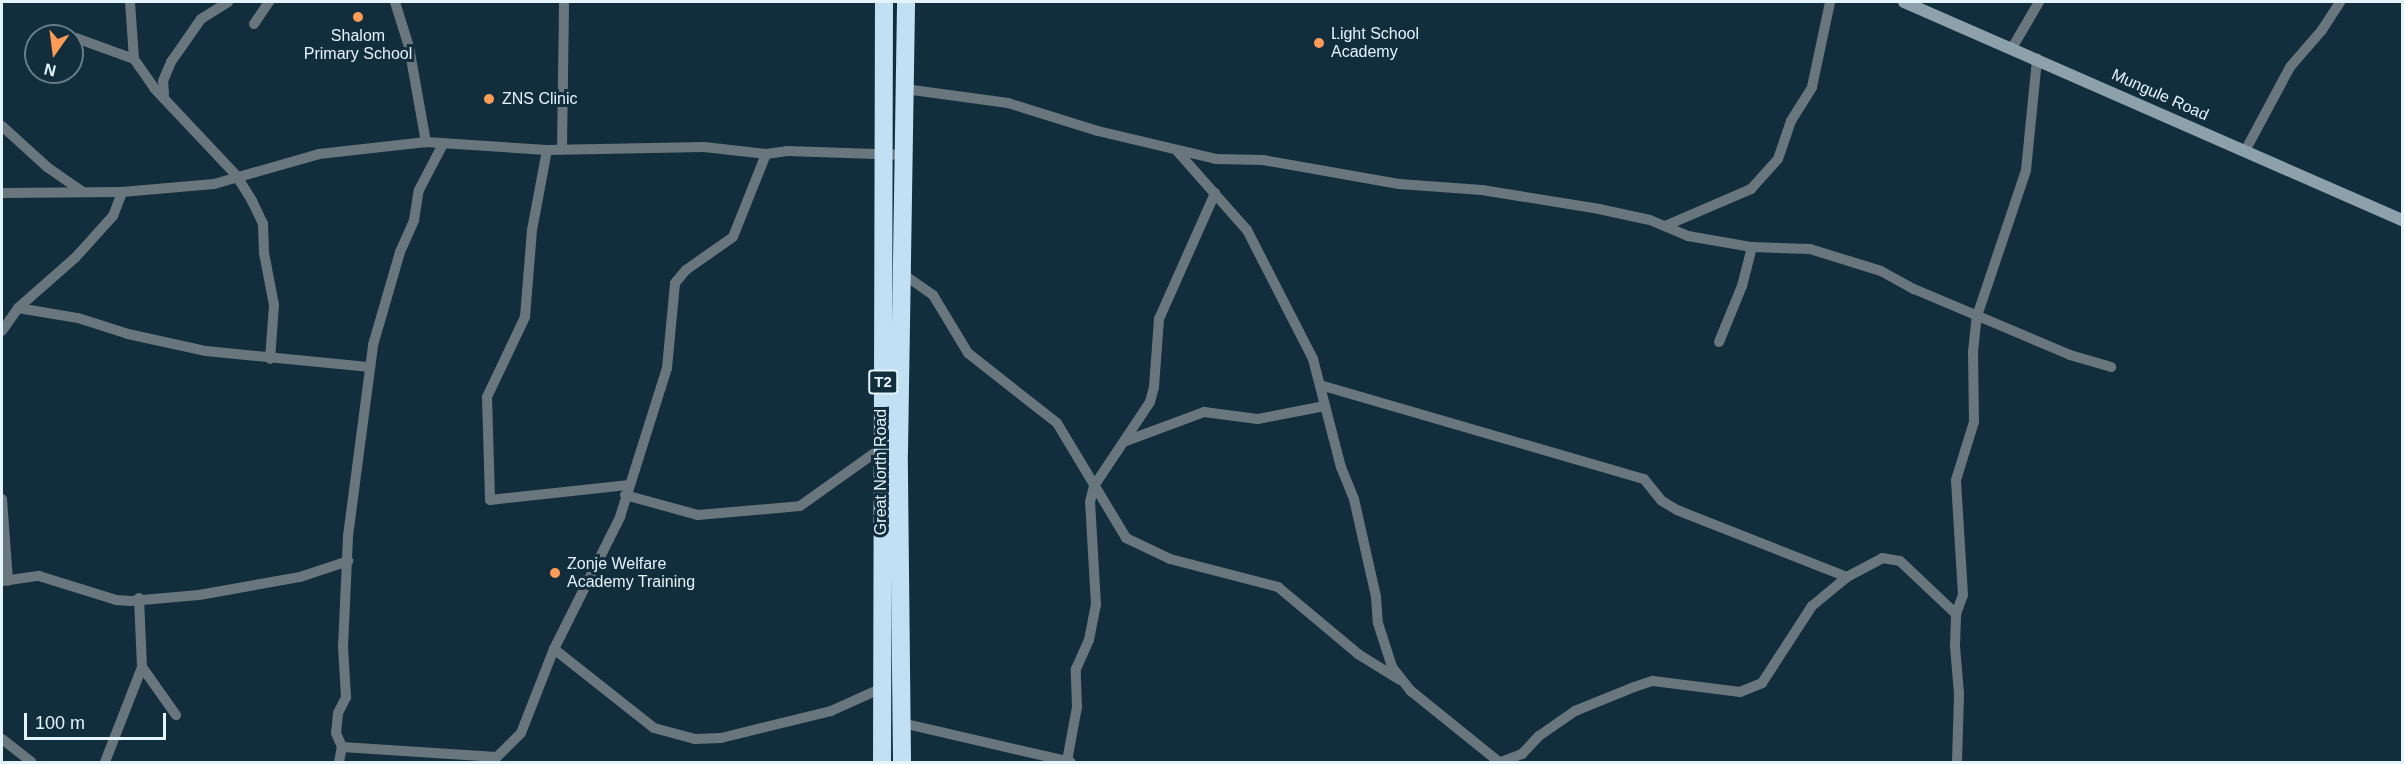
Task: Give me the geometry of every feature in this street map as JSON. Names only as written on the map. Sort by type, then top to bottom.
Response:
[{"type":"highway","name":"Great North Road","points":[[882,762],[884,2]]},
{"type":"highway","name":"Great North Road","points":[[902,762],[899,451],[906,2]]},
{"type":"street","points":[[130,2],[134,59],[154,88],[164,94],[236,175],[264,224],[264,253],[274,305],[270,359]]},
{"type":"street","points":[[164,94],[163,81],[171,62],[195,27],[201,19],[228,2]]},
{"type":"street","points":[[254,24],[269,2]]},
{"type":"street","points":[[395,2],[409,47],[426,142]]},
{"type":"street","points":[[562,149],[564,2]]},
{"type":"street","points":[[1665,226],[1751,189],[1778,159],[1791,121],[1812,87],[1830,2]]},
{"type":"street","name":"Mungule Road","points":[[1906,2],[2403,220]]},
{"type":"street","points":[[2012,48],[2039,2]]},
{"type":"street","points":[[2245,151],[2290,67],[2322,30],[2340,2]]},
{"type":"street","points":[[84,41],[134,59]]},
{"type":"street","points":[[1957,762],[1956,614],[1963,595],[1956,480],[1974,422],[1973,352],[1977,315],[2026,170],[2037,59]]},
{"type":"street","points":[[905,89],[1008,103],[1177,151],[1216,159],[1263,160],[1399,184],[1482,190],[1599,208],[1665,226],[1688,236],[1752,247],[1810,249],[1881,271],[1977,315],[2111,368]]},
{"type":"street","points":[[2,126],[47,167],[83,192]]},
{"type":"street","points":[[2,193],[122,192],[214,184],[236,175],[319,154],[426,142],[547,150],[704,147],[766,154],[905,156]]},
{"type":"street","points":[[339,762],[342,747],[336,732],[338,713],[346,697],[344,646],[353,485],[370,367],[386,296],[414,219],[419,190],[442,144]]},
{"type":"street","points":[[547,150],[532,230],[525,317],[487,398],[490,500],[626,490],[698,515],[800,506],[812,501],[883,447]]},
{"type":"street","points":[[1177,151],[1215,193],[1262,254],[1283,304],[1313,359],[1354,499],[1384,645],[1400,681]]},
{"type":"street","points":[[342,747],[497,757],[528,722],[555,649],[612,540],[626,490],[667,368],[675,283],[686,270],[733,237],[766,154]]},
{"type":"street","points":[[2,331],[18,308],[75,258],[113,216],[122,192]]},
{"type":"street","points":[[902,723],[1069,762],[1077,707],[1076,669],[1089,640],[1096,605],[1090,502],[1094,486],[1126,441],[1154,387],[1159,318],[1215,193]]},
{"type":"street","points":[[1719,342],[1742,286],[1752,247]]},
{"type":"street","points":[[903,274],[933,295],[968,353],[1057,423],[1117,526],[1136,543],[1170,559],[1278,587],[1358,654],[1400,681],[1453,729],[1477,742],[1500,762],[1522,754],[1539,736],[1575,711],[1653,681],[1740,692],[1762,683],[1812,606],[1847,577],[1867,564],[1893,558],[1956,614]]},
{"type":"street","points":[[18,308],[78,318],[128,334],[206,351],[370,367]]},
{"type":"street","points":[[1320,385],[1644,479],[1662,501],[1677,510],[1847,577]]},
{"type":"street","points":[[1126,441],[1204,412],[1258,419],[1326,406]]},
{"type":"street","points":[[2,499],[5,581],[39,576],[116,600],[199,595],[321,572],[348,561]]},
{"type":"street","points":[[105,762],[142,666],[139,598]]},
{"type":"street","points":[[555,649],[654,728],[695,739],[721,738],[831,711],[882,688]]},
{"type":"street","points":[[142,666],[176,715]]},
{"type":"street","points":[[2,739],[31,762]]},
{"type":"place","name":"Shalom Primary School","points":[[358,17]]},
{"type":"place","name":"Light School Academy","points":[[1319,43]]},
{"type":"place","name":"ZNS Clinic","points":[[489,99]]},
{"type":"place","name":"Zonje Welfare Academy Training","points":[[555,573]]}]
